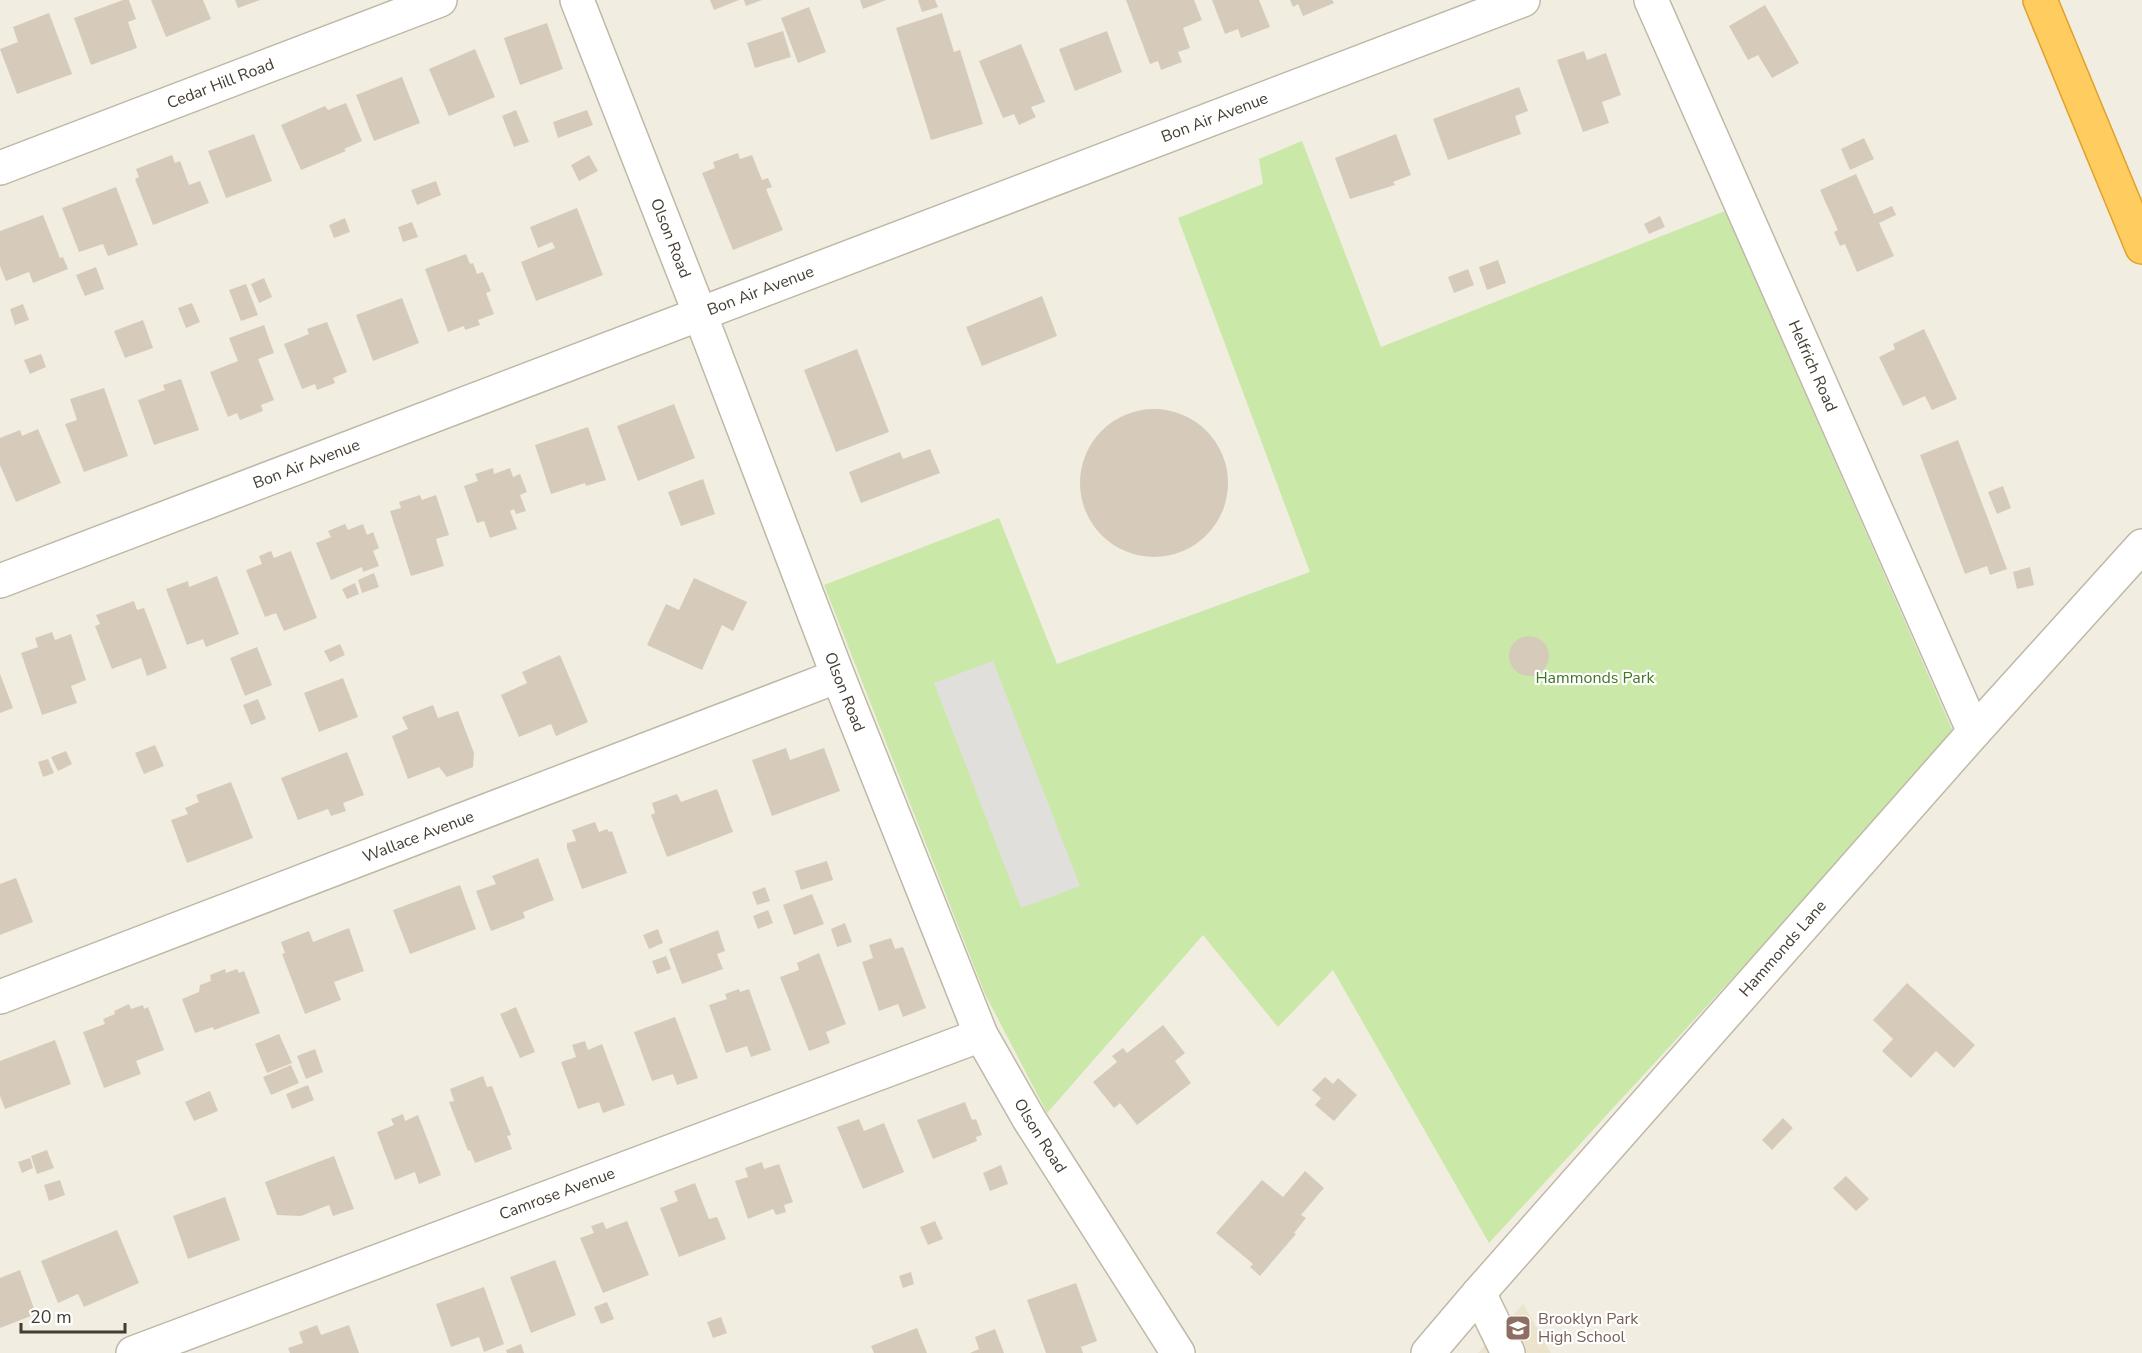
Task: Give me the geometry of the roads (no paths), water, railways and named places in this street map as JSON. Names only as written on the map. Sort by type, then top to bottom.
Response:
[{"type":"highway","points":[[2034,0],[2084,106]]},
{"type":"highway","points":[[2040,0],[2142,247]]},
{"type":"street","name":"Cedar Hill Road","points":[[0,168],[440,0]]},
{"type":"street","name":"Olson Road","points":[[577,0],[838,676],[981,1035],[1029,1119],[1178,1353]]},
{"type":"street","name":"Bon Air Avenue","points":[[0,581],[1523,0]]},
{"type":"street","name":"Helfrich Road","points":[[1651,0],[1974,732]]},
{"type":"street","name":"Hammonds Lane","points":[[1428,1353],[1974,732],[2142,546]]},
{"type":"street","name":"Wallace Avenue","points":[[0,998],[838,676]]},
{"type":"street","name":"Camrose Avenue","points":[[133,1353],[981,1035]]},
{"type":"street","points":[[1479,1293],[1508,1353]]},
{"type":"place","name":"Brooklyn Park High School","points":[[1518,1328]]},
{"type":"park label","name":"Hammonds Park","points":[[1595,678]]}]
